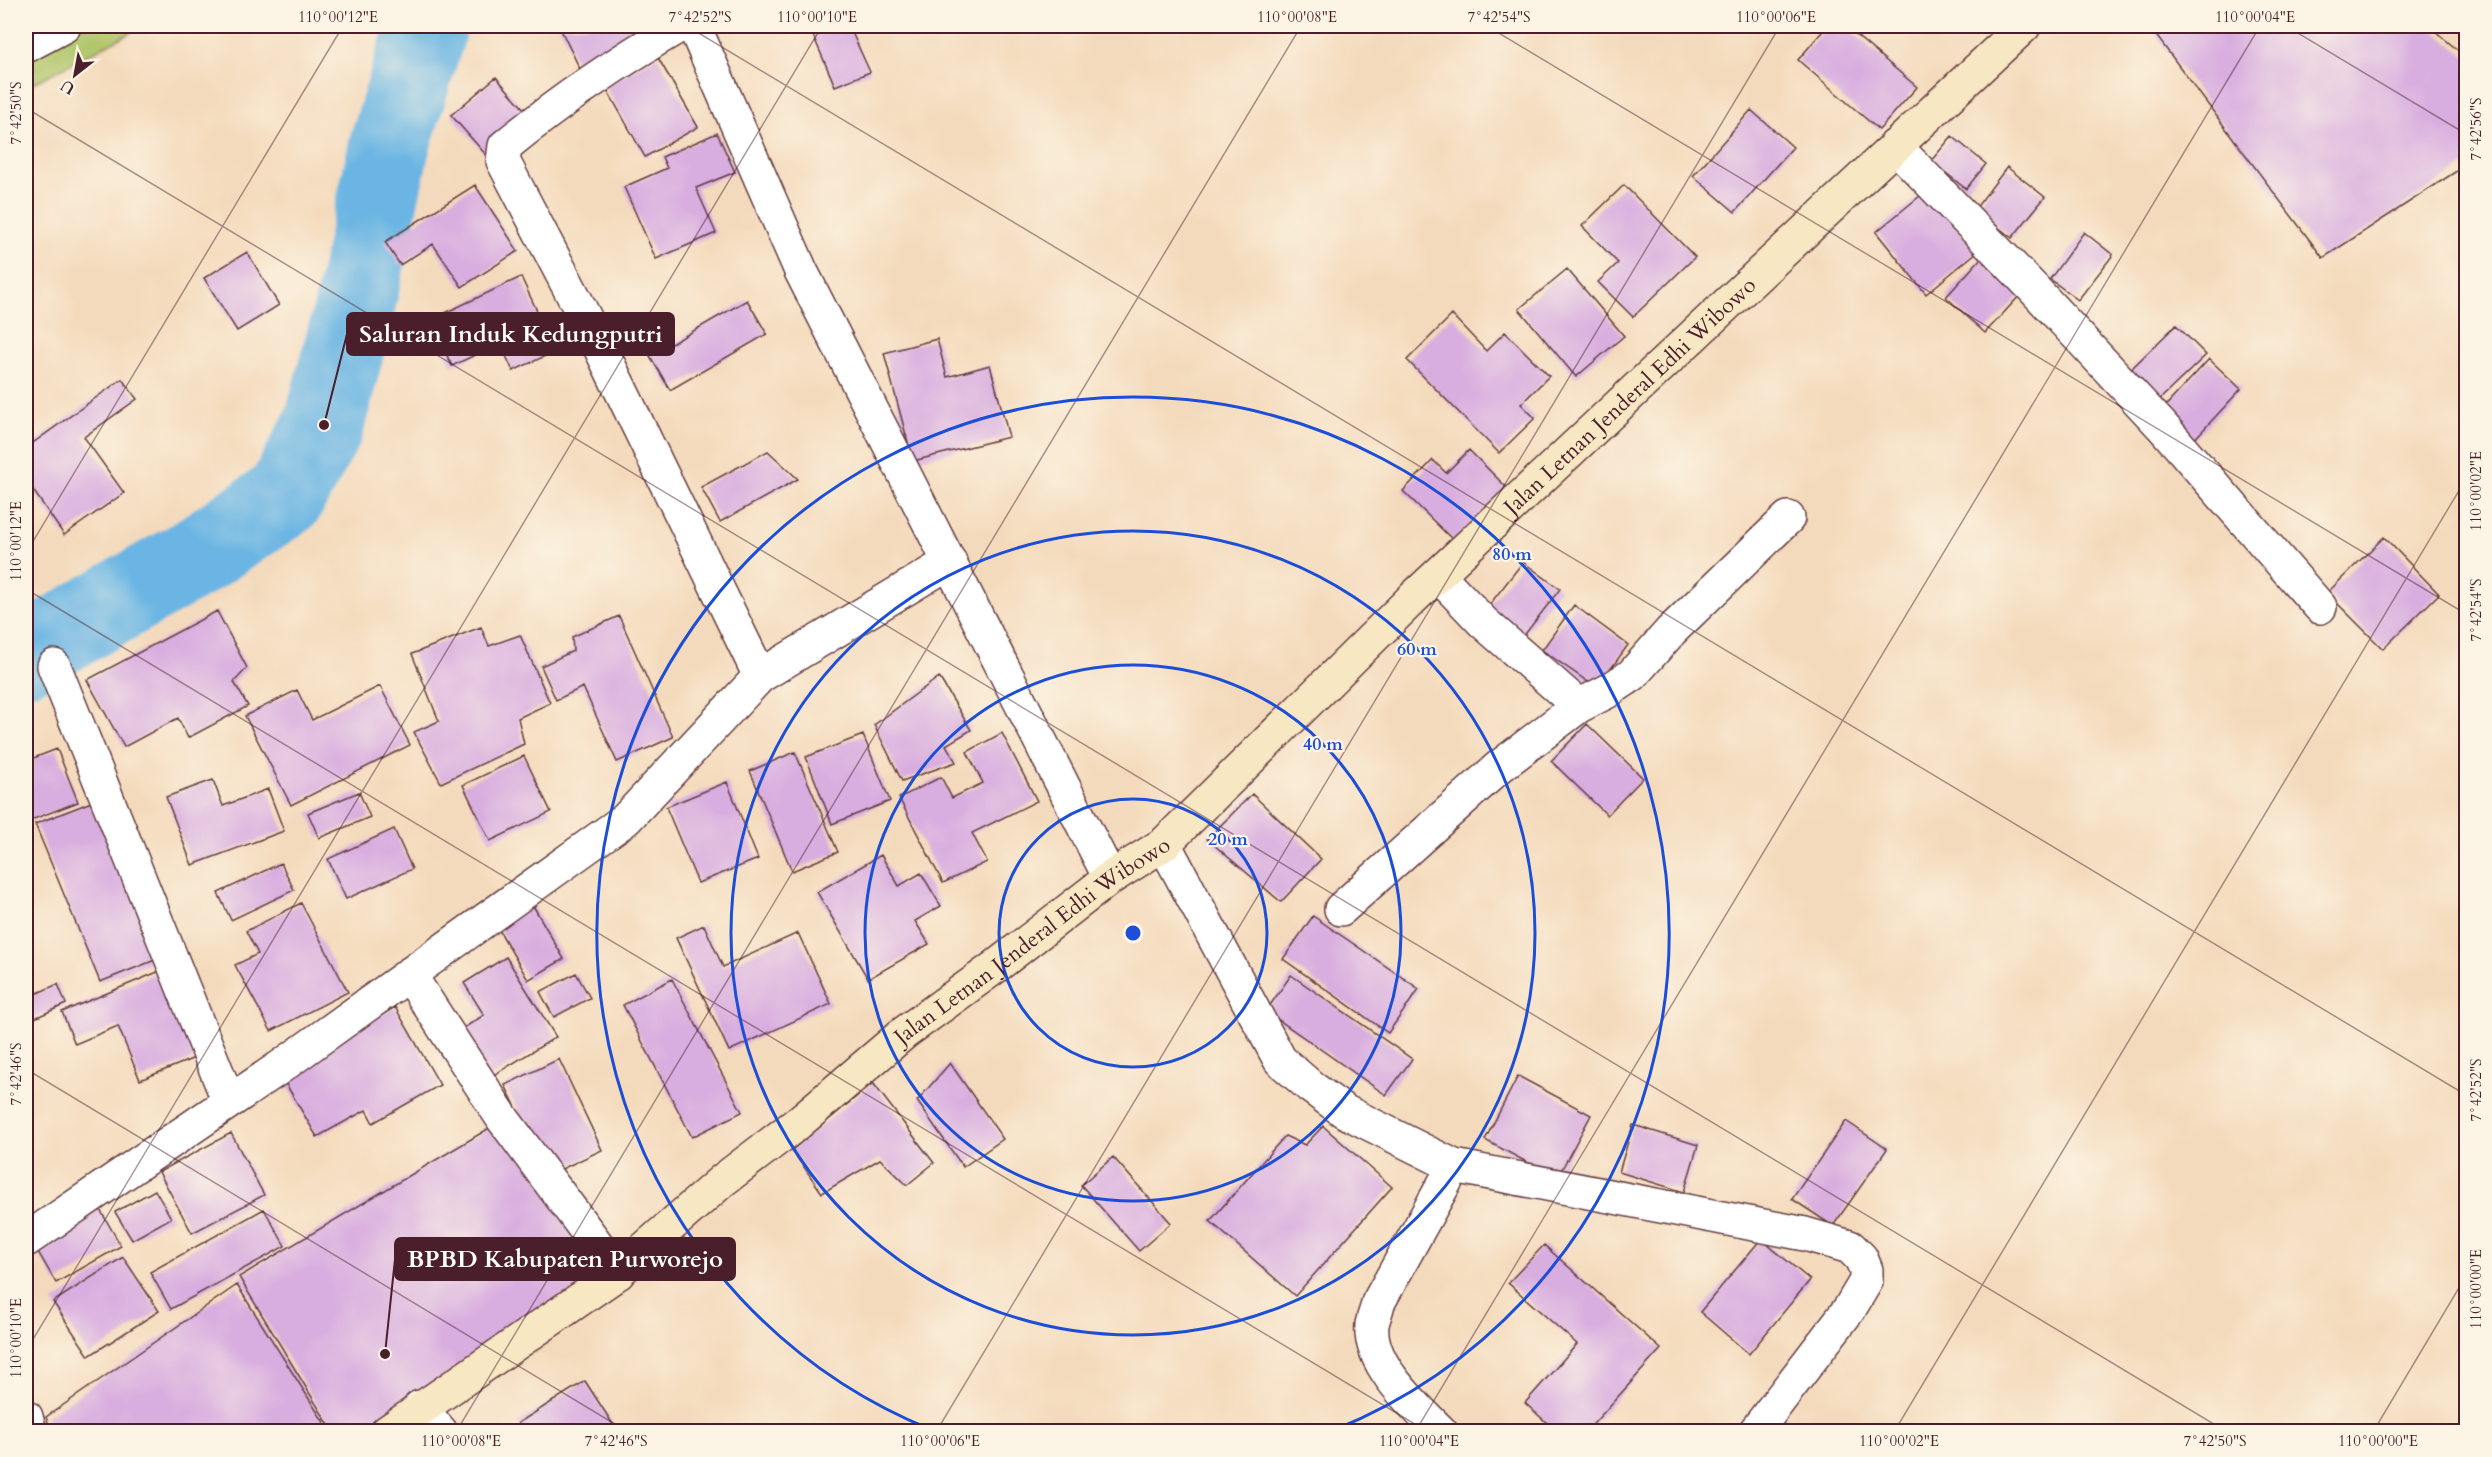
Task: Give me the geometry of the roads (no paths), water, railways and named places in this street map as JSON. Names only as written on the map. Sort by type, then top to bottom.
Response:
[{"type":"street","points":[[26,46],[64,26]]},
{"type":"street","points":[[680,26],[575,93],[515,138],[505,146],[503,161],[597,341],[760,676]]},
{"type":"street","points":[[694,26],[801,271],[1110,878]]},
{"type":"street","name":"Jalan Letnan Jenderal Edhi Wibowo","points":[[387,1431],[618,1273],[723,1180],[798,1123],[904,1033],[995,967],[1110,878],[1164,844],[1438,575],[2024,26]]},
{"type":"street","points":[[1895,146],[2024,278],[2162,426],[2320,607]]},
{"type":"street","points":[[1341,909],[1498,767],[1579,706],[1608,692],[1632,675],[1671,631],[1788,518]]},
{"type":"street","points":[[26,1240],[229,1102],[626,819],[760,676],[950,562]]},
{"type":"street","points":[[1438,575],[1483,622],[1579,706]]},
{"type":"street","points":[[54,666],[229,1102]]},
{"type":"street","points":[[1164,844],[1280,1060],[1311,1088],[1344,1111],[1454,1166],[1805,1234],[1850,1247],[1861,1258],[1866,1270],[1866,1281],[1850,1308],[1755,1431]]},
{"type":"street","points":[[409,974],[503,1119],[618,1273]]},
{"type":"street","points":[[1442,1431],[1398,1389],[1378,1354],[1372,1326],[1378,1303],[1454,1166]]},
{"type":"street","points":[[420,1407],[441,1431]]},
{"type":"street","points":[[26,1417],[30,1431]]},
{"type":"waterway","points":[[26,654],[192,559],[285,497],[324,425],[353,314],[390,143],[427,26]]},
{"type":"place","name":"Saluran Induk Kedungputri","points":[[324,425]]},
{"type":"place","name":"BPBD Kabupaten Purworejo","points":[[385,1354]]}]
